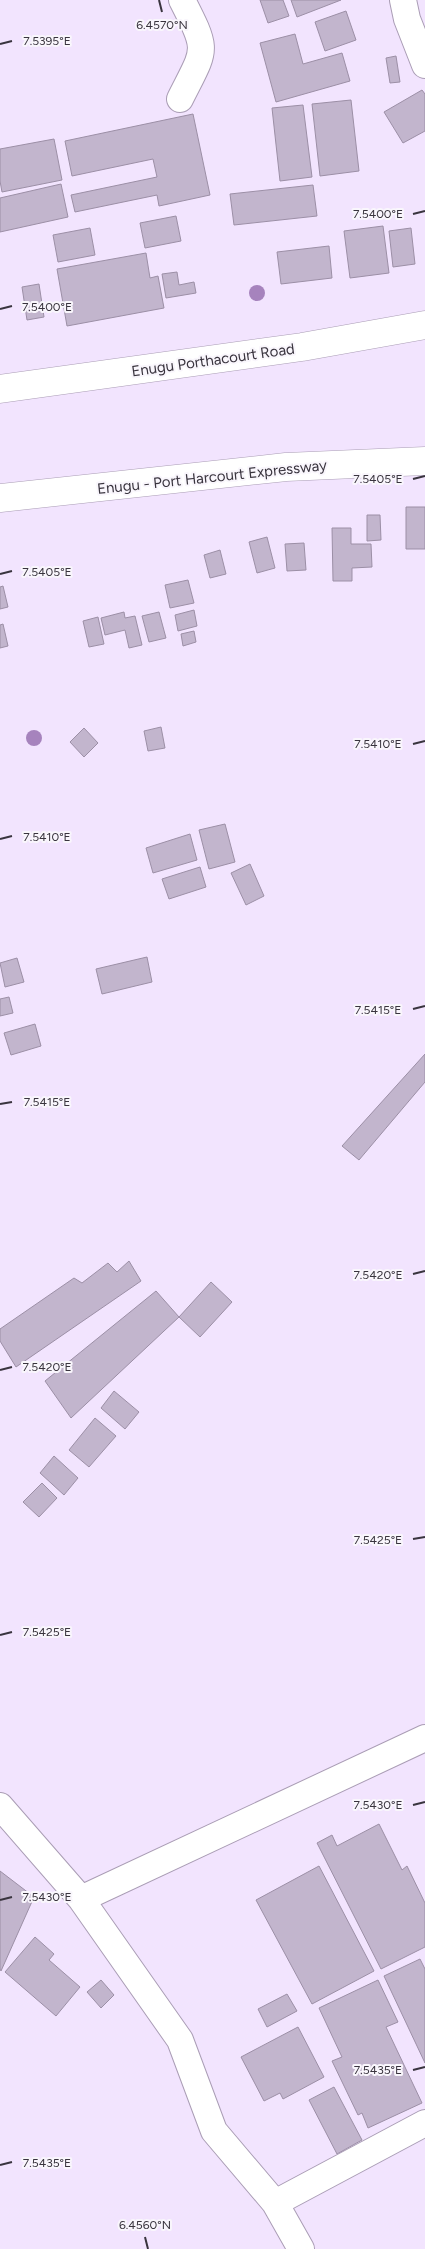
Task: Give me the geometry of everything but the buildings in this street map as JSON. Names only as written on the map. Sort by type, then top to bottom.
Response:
[{"type":"highway","name":"Enugu Porthacourt Road","points":[[0,389],[302,347],[425,325]]},
{"type":"highway","name":"Enugu - Port Harcourt Expressway","points":[[0,498],[286,467],[425,461]]},
{"type":"street","points":[[180,99],[200,61],[202,52],[201,37],[182,0]]},
{"type":"street","points":[[403,0],[407,19],[425,65]]},
{"type":"street","points":[[81,1899],[425,1738]]},
{"type":"street","points":[[0,1806],[81,1899],[180,2040],[214,2131],[275,2203],[301,2249]]},
{"type":"street","points":[[275,2203],[425,2123]]}]
